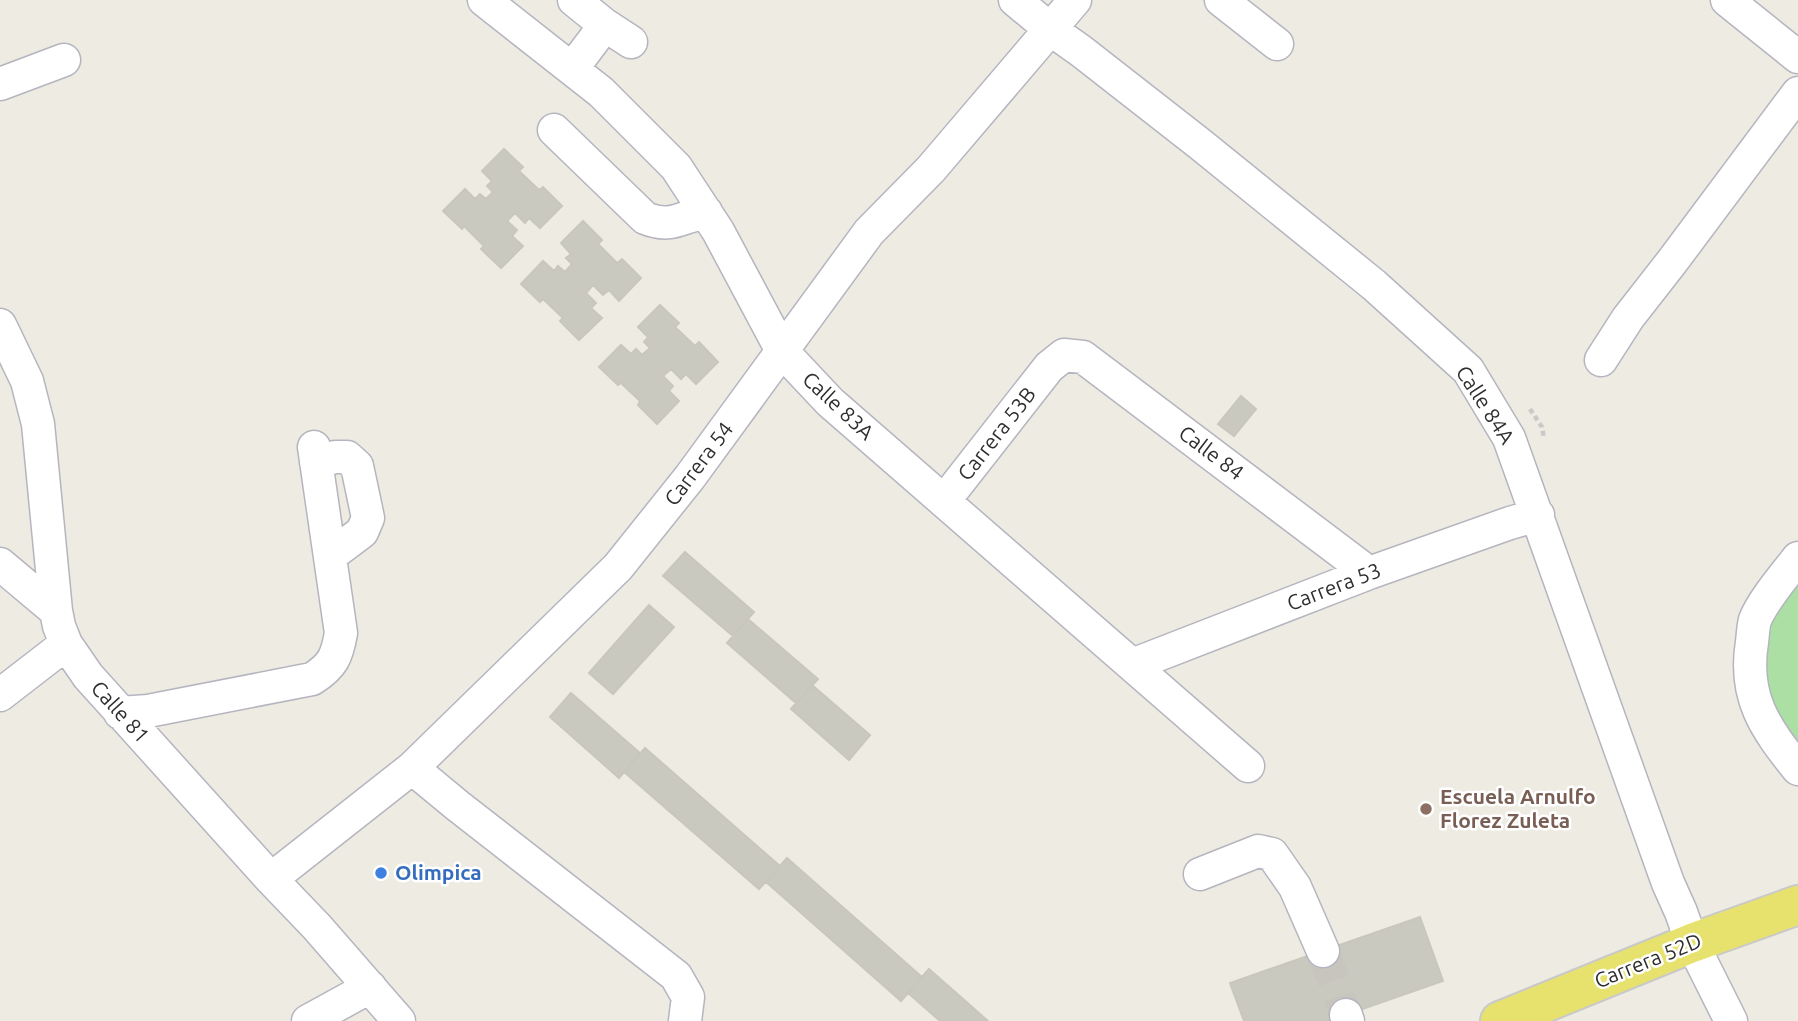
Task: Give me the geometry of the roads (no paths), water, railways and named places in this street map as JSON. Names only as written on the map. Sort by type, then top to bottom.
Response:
[{"type":"main road","name":"Carrera 52D","points":[[1502,1021],[1692,943],[1798,905]]},
{"type":"street","name":"Calle 83A","points":[[484,0],[601,92],[676,167],[718,231],[782,351],[830,402],[1248,766]]},
{"type":"street","points":[[572,69],[618,34],[574,0]]},
{"type":"street","name":"Calle 84A","points":[[1015,0],[1200,144],[1374,285],[1468,370],[1510,438],[1668,883],[1692,943],[1731,1021]]},
{"type":"street","name":"Carrera 54","points":[[271,879],[412,768],[618,567],[690,477],[869,232],[931,169],[1075,0]]},
{"type":"street","points":[[1221,0],[1277,44]]},
{"type":"street","points":[[1727,0],[1798,57]]},
{"type":"street","points":[[0,84],[64,60]]},
{"type":"street","points":[[1601,360],[1628,318],[1798,93]]},
{"type":"street","points":[[554,130],[645,218],[667,224],[706,212]]},
{"type":"street","name":"Calle 81","points":[[0,325],[27,382],[38,424],[56,611],[66,644],[88,676],[120,713],[317,927],[399,1021]]},
{"type":"street","name":"Calle 84","points":[[1049,367],[1064,355],[1083,357],[1369,573]]},
{"type":"street","name":"Carrera 53B","points":[[944,501],[1049,367]]},
{"type":"street","points":[[120,713],[312,679],[326,670],[337,653],[341,633],[315,455],[348,457],[357,466],[368,518],[362,533],[330,556]]},
{"type":"street","name":"Carrera 53","points":[[1132,665],[1369,573],[1538,515]]},
{"type":"street","points":[[1798,558],[1773,590],[1755,621],[1750,655],[1751,688],[1761,718],[1798,769]]},
{"type":"street","points":[[0,564],[56,611]]},
{"type":"street","points":[[0,695],[66,644]]},
{"type":"street","points":[[412,768],[676,976],[688,997],[685,1021]]},
{"type":"street","points":[[1200,874],[1258,851],[1272,854],[1296,887],[1324,951]]},
{"type":"street","points":[[308,1021],[369,987]]},
{"type":"tunnel","points":[[1323,951],[1346,1015]]},
{"type":"place","name":"Escuela Arnulfo Florez Zuleta","points":[[1426,809]]},
{"type":"place","name":"Olimpica","points":[[381,873]]}]
